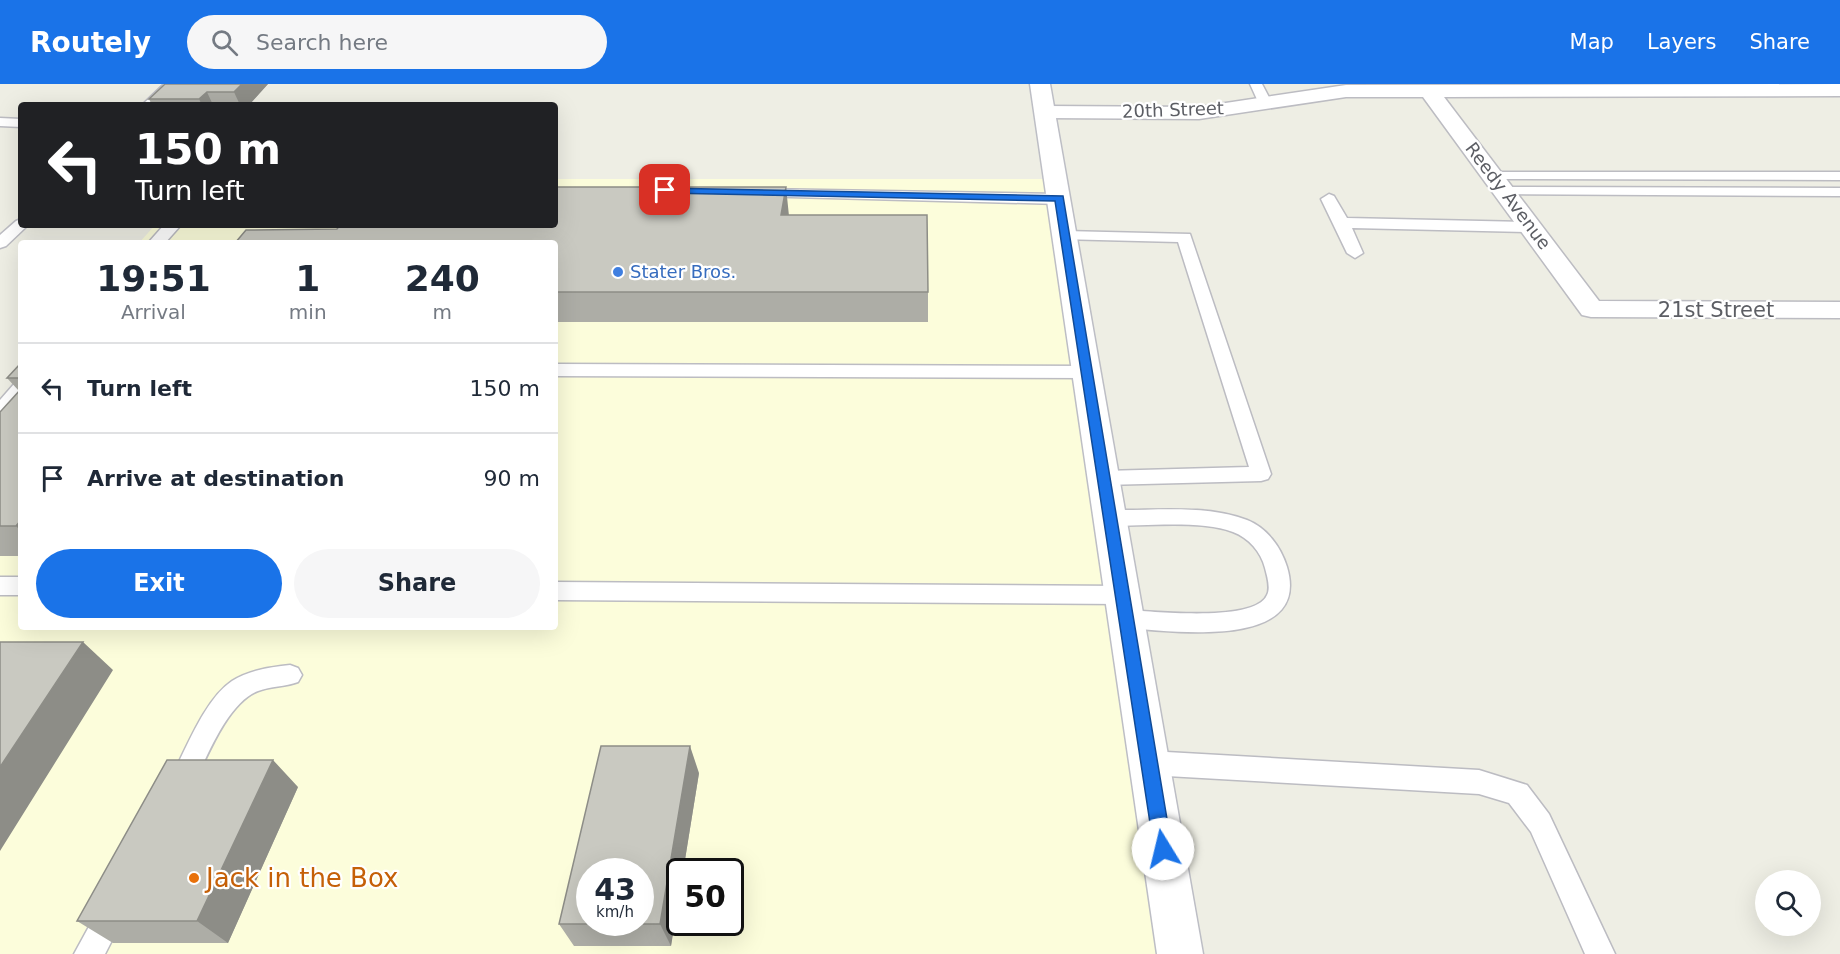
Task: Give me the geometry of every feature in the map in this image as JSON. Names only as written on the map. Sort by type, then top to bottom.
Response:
[{"type":"street","name":"20th Street","points":[[1043,98],[1198,112],[1260,93],[1426,87],[1840,90]]},
{"type":"street","name":"Reedy Avenue","points":[[1426,87],[1592,309]]},
{"type":"street","points":[[1043,98],[1180,954]]},
{"type":"street","name":"21st Street","points":[[1592,309],[1840,310]]},
{"type":"lane","points":[[152,102],[172,84]]},
{"type":"lane","points":[[0,122],[18,123]]},
{"type":"lane","points":[[1500,184],[1840,176]]},
{"type":"lane","points":[[1500,184],[1840,192]]},
{"type":"lane","points":[[748,192],[1059,198]]},
{"type":"lane","points":[[1329,198],[1355,253]]},
{"type":"lane","points":[[1342,223],[1531,227]]},
{"type":"lane","points":[[0,243],[18,227]]},
{"type":"lane","points":[[159,240],[170,228]]},
{"type":"lane","points":[[1065,236],[1184,237],[1262,474],[1104,478]]},
{"type":"lane","points":[[558,370],[1087,372]]},
{"type":"lane","points":[[0,412],[18,391]]},
{"type":"lane","points":[[558,591],[1124,607],[1207,622],[1243,619],[1265,613],[1275,603],[1280,584],[1274,557],[1263,541],[1249,531],[1236,525],[1212,520],[1110,518]]},
{"type":"lane","points":[[0,586],[18,586]]},
{"type":"lane","points":[[167,810],[223,706],[238,689],[262,679],[290,675]]},
{"type":"lane","points":[[1149,763],[1479,782],[1518,794],[1540,823],[1600,954]]},
{"type":"lane","points":[[89,954],[123,892]]},
{"type":"shaded area","points":[[558,179],[1043,179],[1163,954],[0,954],[0,398],[18,378],[18,630],[558,630],[558,240],[142,240],[152,228],[558,228]]},
{"type":"building","points":[[165,84],[242,84],[234,92],[207,92],[199,99],[149,99]]},
{"type":"building","points":[[558,187],[786,187],[781,215],[927,215],[928,292],[558,292],[558,240],[238,240],[246,230],[558,228]]},
{"type":"building","points":[[18,366],[18,378],[7,378]]},
{"type":"building","points":[[18,392],[18,524],[16,526],[0,526],[0,412]]},
{"type":"building","points":[[0,642],[83,642],[0,767]]},
{"type":"building","points":[[601,746],[690,746],[671,858],[666,858],[666,888],[660,924],[654,924],[654,858],[576,858],[576,924],[559,924]]},
{"type":"building","points":[[167,760],[273,760],[197,921],[77,921]]},
{"type":"place","name":"Stater Bros.","points":[[618,272]]},
{"type":"place","name":"Jack in the Box","points":[[194,878]]},
{"type":"route","points":[[665,190],[1059,198],[1163,849]]}]
